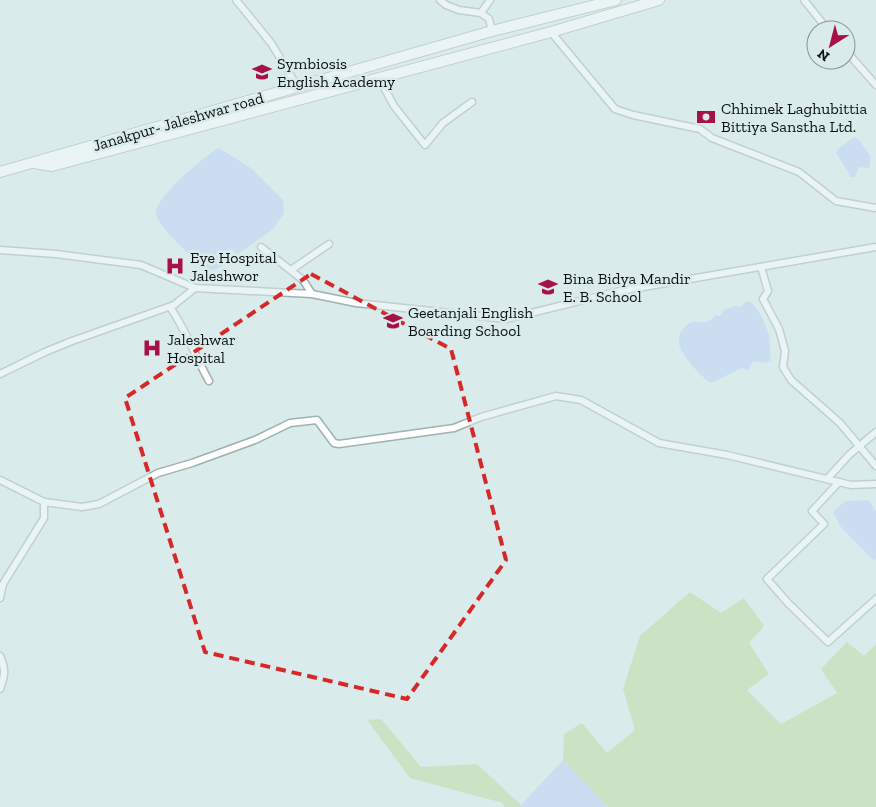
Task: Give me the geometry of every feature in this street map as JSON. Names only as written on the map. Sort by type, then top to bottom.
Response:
[{"type":"highway","name":"Janakpur- Jaleshwar road","points":[[0,172],[492,31],[616,0]]},
{"type":"highway","points":[[34,163],[52,166],[148,138],[552,32],[659,0]]},
{"type":"street","points":[[236,0],[271,43],[297,86]]},
{"type":"street","points":[[440,0],[459,10],[482,13],[489,19],[492,31]]},
{"type":"street","points":[[482,13],[490,0]]},
{"type":"street","points":[[804,0],[820,20]]},
{"type":"street","points":[[552,32],[615,109],[700,129],[712,138],[799,172],[836,201],[876,208]]},
{"type":"street","points":[[856,62],[876,85]]},
{"type":"street","points":[[379,78],[394,106],[424,146],[443,123],[472,102]]},
{"type":"street","points":[[291,270],[328,244]]},
{"type":"street","points":[[0,250],[56,254],[141,264],[195,288],[312,294],[356,303],[507,319],[620,291],[876,246]]},
{"type":"street","points":[[261,247],[303,280],[312,294]]},
{"type":"street","points":[[761,267],[768,291],[763,300],[779,330],[785,351],[783,367],[792,380],[840,422],[876,466]]},
{"type":"street","points":[[0,374],[72,341],[170,307],[195,288]]},
{"type":"street","points":[[170,307],[183,325],[209,381]]},
{"type":"street","points":[[0,480],[44,502],[82,507],[99,504],[158,473],[255,440],[290,422],[316,420],[334,443],[339,444],[454,428],[481,417],[556,396],[581,400],[660,443],[727,455],[851,485],[876,484]]},
{"type":"street","points":[[827,478],[850,454],[876,432]]},
{"type":"street","points":[[839,482],[812,511],[824,524],[768,580],[788,603],[828,642],[876,599]]},
{"type":"street","points":[[0,598],[3,584],[44,518],[44,502]]},
{"type":"street","points":[[0,656],[4,664],[5,675],[0,689]]},
{"type":"highlighted area","points":[[311,274],[451,349],[506,560],[407,699],[205,652],[125,398]]},
{"type":"green space","points":[[690,592],[721,613],[744,598],[764,626],[749,643],[769,674],[747,690],[781,724],[837,693],[821,669],[847,642],[864,656],[876,644],[876,807],[608,807],[563,760],[564,734],[582,723],[607,753],[635,730],[623,689],[640,636]]},
{"type":"green space","points":[[381,719],[421,767],[477,764],[523,807],[504,807],[503,803],[410,778],[367,720]]},
{"type":"water","points":[[855,137],[871,157],[869,168],[859,167],[855,177],[851,177],[836,153],[840,147]]},
{"type":"water","points":[[219,148],[251,168],[283,200],[284,213],[272,230],[237,255],[231,249],[224,254],[229,261],[218,268],[209,270],[205,269],[177,243],[163,227],[156,214],[157,207],[171,189],[193,168]]},
{"type":"water","points":[[747,301],[753,304],[766,326],[769,335],[771,361],[763,363],[753,361],[748,370],[742,368],[711,383],[697,371],[683,354],[679,341],[680,333],[692,322],[708,321],[716,315],[720,316],[725,309],[735,306],[740,307]]},
{"type":"water","points":[[869,500],[876,512],[876,559],[874,561],[840,526],[833,512],[845,501]]},
{"type":"water","points":[[563,760],[608,807],[523,807],[521,805]]},
{"type":"place","name":"Symbiosis English Academy","points":[[262,72]]},
{"type":"place","name":"Chhimek Laghubittia Bittiya Sanstha Ltd.","points":[[706,117]]},
{"type":"place","name":"Eye Hospital Jaleshwor","points":[[175,266]]},
{"type":"place","name":"Bina Bidya Mandir E. B. School","points":[[548,287]]},
{"type":"place","name":"Geetanjali English Boarding School","points":[[393,321]]},
{"type":"place","name":"Jaleshwar Hospital","points":[[152,348]]}]
